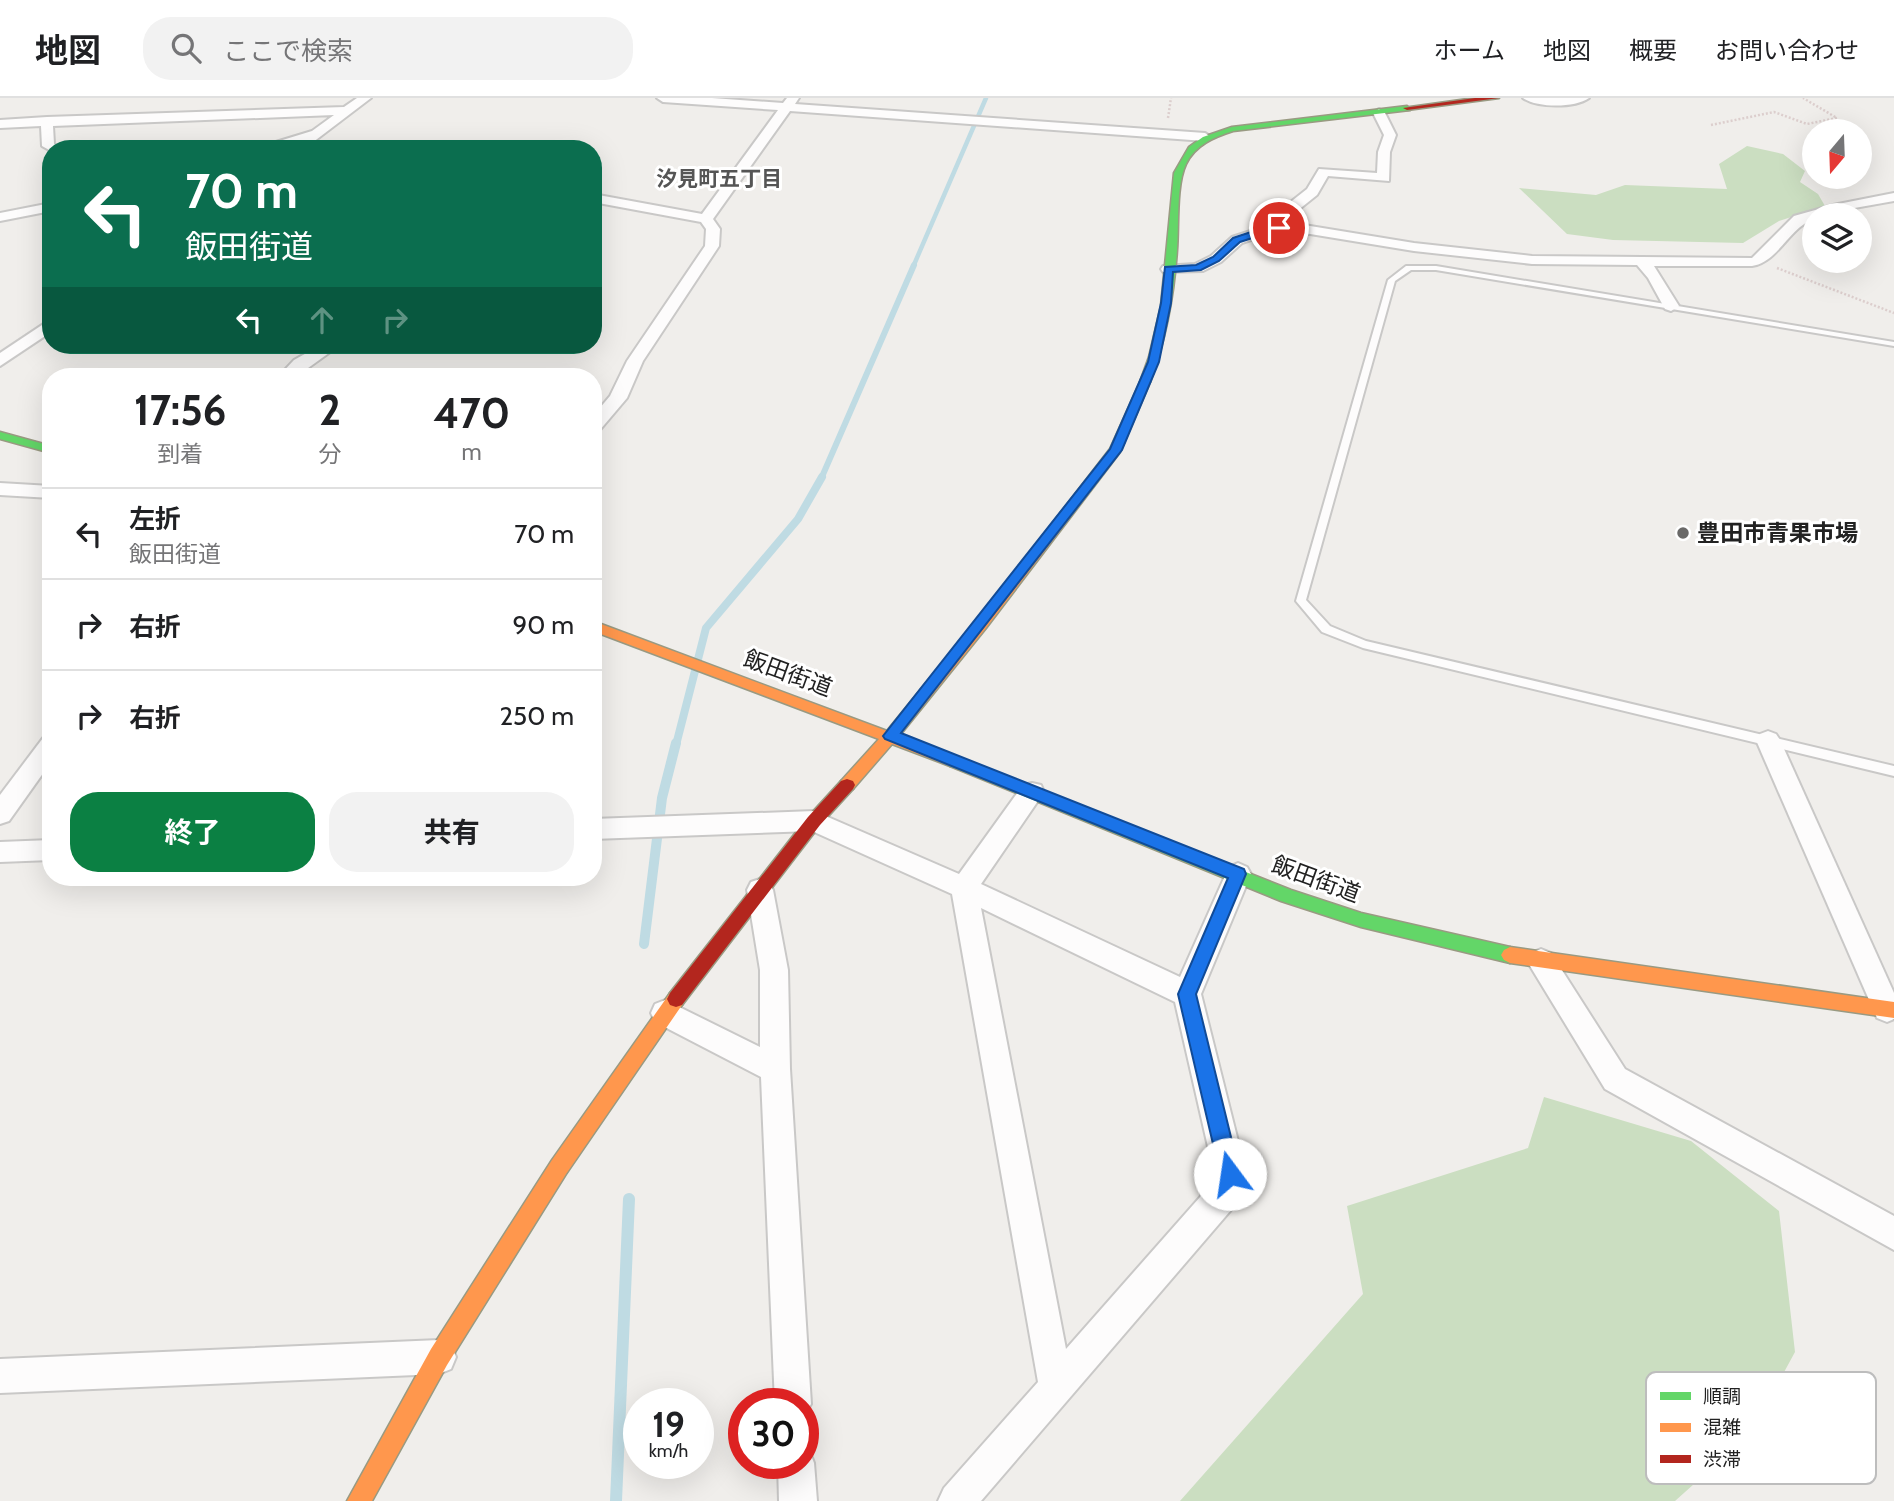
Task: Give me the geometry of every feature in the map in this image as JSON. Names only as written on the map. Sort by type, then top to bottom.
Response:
[{"type":"street","points":[[308,140],[365,98]]},
{"type":"street","points":[[663,98],[790,103],[1205,137],[1232,129],[1268,124],[1495,98]]},
{"type":"street","points":[[1529,98],[1546,102],[1583,98]]},
{"type":"street","points":[[706,219],[790,103]]},
{"type":"street","points":[[0,124],[346,111]]},
{"type":"street","points":[[1279,228],[1273,222],[1311,192],[1324,172],[1384,178],[1384,152],[1390,135],[1379,113]]},
{"type":"street","points":[[47,121],[48,140]]},
{"type":"street","points":[[290,140],[320,131]]},
{"type":"street","points":[[359,1501],[439,1357],[559,1167],[665,1013],[814,821],[891,736],[981,625],[1116,450],[1154,362],[1166,303],[1178,173],[1182,160],[1205,137]]},
{"type":"street","points":[[1168,269],[1198,268],[1216,259],[1237,240],[1279,228],[1311,229],[1414,247],[1520,258],[1643,263],[1758,261],[1799,219],[1894,197]]},
{"type":"street","points":[[602,200],[706,219],[713,229],[712,246],[635,360],[618,398],[602,417]]},
{"type":"street","points":[[0,217],[42,210]]},
{"type":"street","points":[[1643,263],[1655,276],[1671,306]]},
{"type":"street","points":[[0,361],[42,331]]},
{"type":"street","points":[[296,368],[317,354]]},
{"type":"street","points":[[0,435],[42,447]]},
{"type":"street","points":[[0,489],[42,491]]},
{"type":"street","name":"飯田街道","points":[[602,629],[891,736],[1338,914],[1442,942],[1541,961],[1891,1010]]},
{"type":"street","points":[[1768,740],[1891,1010]]},
{"type":"street","points":[[0,814],[42,756]]},
{"type":"street","points":[[1032,792],[964,888],[1056,1386]]},
{"type":"street","points":[[602,829],[814,821],[964,888],[1187,994]]},
{"type":"street","points":[[0,852],[42,850]]},
{"type":"street","points":[[957,1501],[1220,1199],[1230,1174],[1187,994],[1238,874]]},
{"type":"street","points":[[760,890],[774,970],[775,1069],[792,1388]]},
{"type":"street","points":[[1541,961],[1615,1079],[1894,1234]]},
{"type":"street","points":[[665,1013],[775,1069]]},
{"type":"street","points":[[0,1376],[439,1357]]},
{"type":"street","points":[[796,1479],[797,1501]]},
{"type":"lane","points":[[1894,344],[1436,268],[1409,268],[1392,280],[1301,601],[1326,629],[1363,644],[1894,771]]},
{"type":"path","points":[[1711,125],[1774,112],[1807,124],[1837,118],[1802,98]]},
{"type":"path","points":[[1758,261],[1894,313]]},
{"type":"green space","points":[[1747,146],[1783,154],[1802,169],[1802,189],[1810,189],[1818,194],[1823,203],[1802,203],[1802,214],[1779,221],[1743,243],[1613,240],[1567,234],[1519,188],[1596,195],[1625,185],[1727,189],[1719,164]]},
{"type":"green space","points":[[1544,1097],[1691,1141],[1779,1211],[1795,1352],[1784,1372],[1646,1372],[1646,1484],[1694,1484],[1675,1501],[1180,1501],[1363,1294],[1347,1206],[1528,1148]]},
{"type":"waterway","points":[[913,267],[986,98]]},
{"type":"waterway","points":[[821,478],[914,265]]},
{"type":"waterway","points":[[676,745],[706,628],[798,519],[821,478]]},
{"type":"waterway","points":[[644,944],[662,798],[676,743]]},
{"type":"waterway","points":[[616,1501],[629,1199]]},
{"type":"traffic: fast","points":[[1145,382],[1161,332],[1166,306],[1178,173],[1192,149],[1206,139],[1232,129],[1407,108]]},
{"type":"traffic: fast","points":[[0,435],[42,447]]},
{"type":"traffic: fast","points":[[955,762],[1287,896],[1361,920],[1510,955]]},
{"type":"traffic: slow","points":[[847,785],[891,736],[981,625],[1116,450],[1145,382]]},
{"type":"traffic: slow","points":[[602,629],[955,762]]},
{"type":"traffic: slow","points":[[1510,955],[1894,1010]]},
{"type":"traffic: slow","points":[[359,1501],[439,1357],[559,1167],[676,999]]},
{"type":"traffic: jam","points":[[1407,108],[1495,98]]},
{"type":"traffic: jam","points":[[676,999],[814,821],[847,785]]},
{"type":"place","name":"豊田市青果市場","points":[[1683,533]]},
{"type":"district","name":"汐見町五丁目","points":[[719,178]]},
{"type":"route","points":[[1230,1174],[1187,994],[1238,874],[891,736],[981,625],[1116,450],[1154,362],[1166,303],[1168,269],[1198,268],[1216,259],[1237,240],[1279,228]]}]
